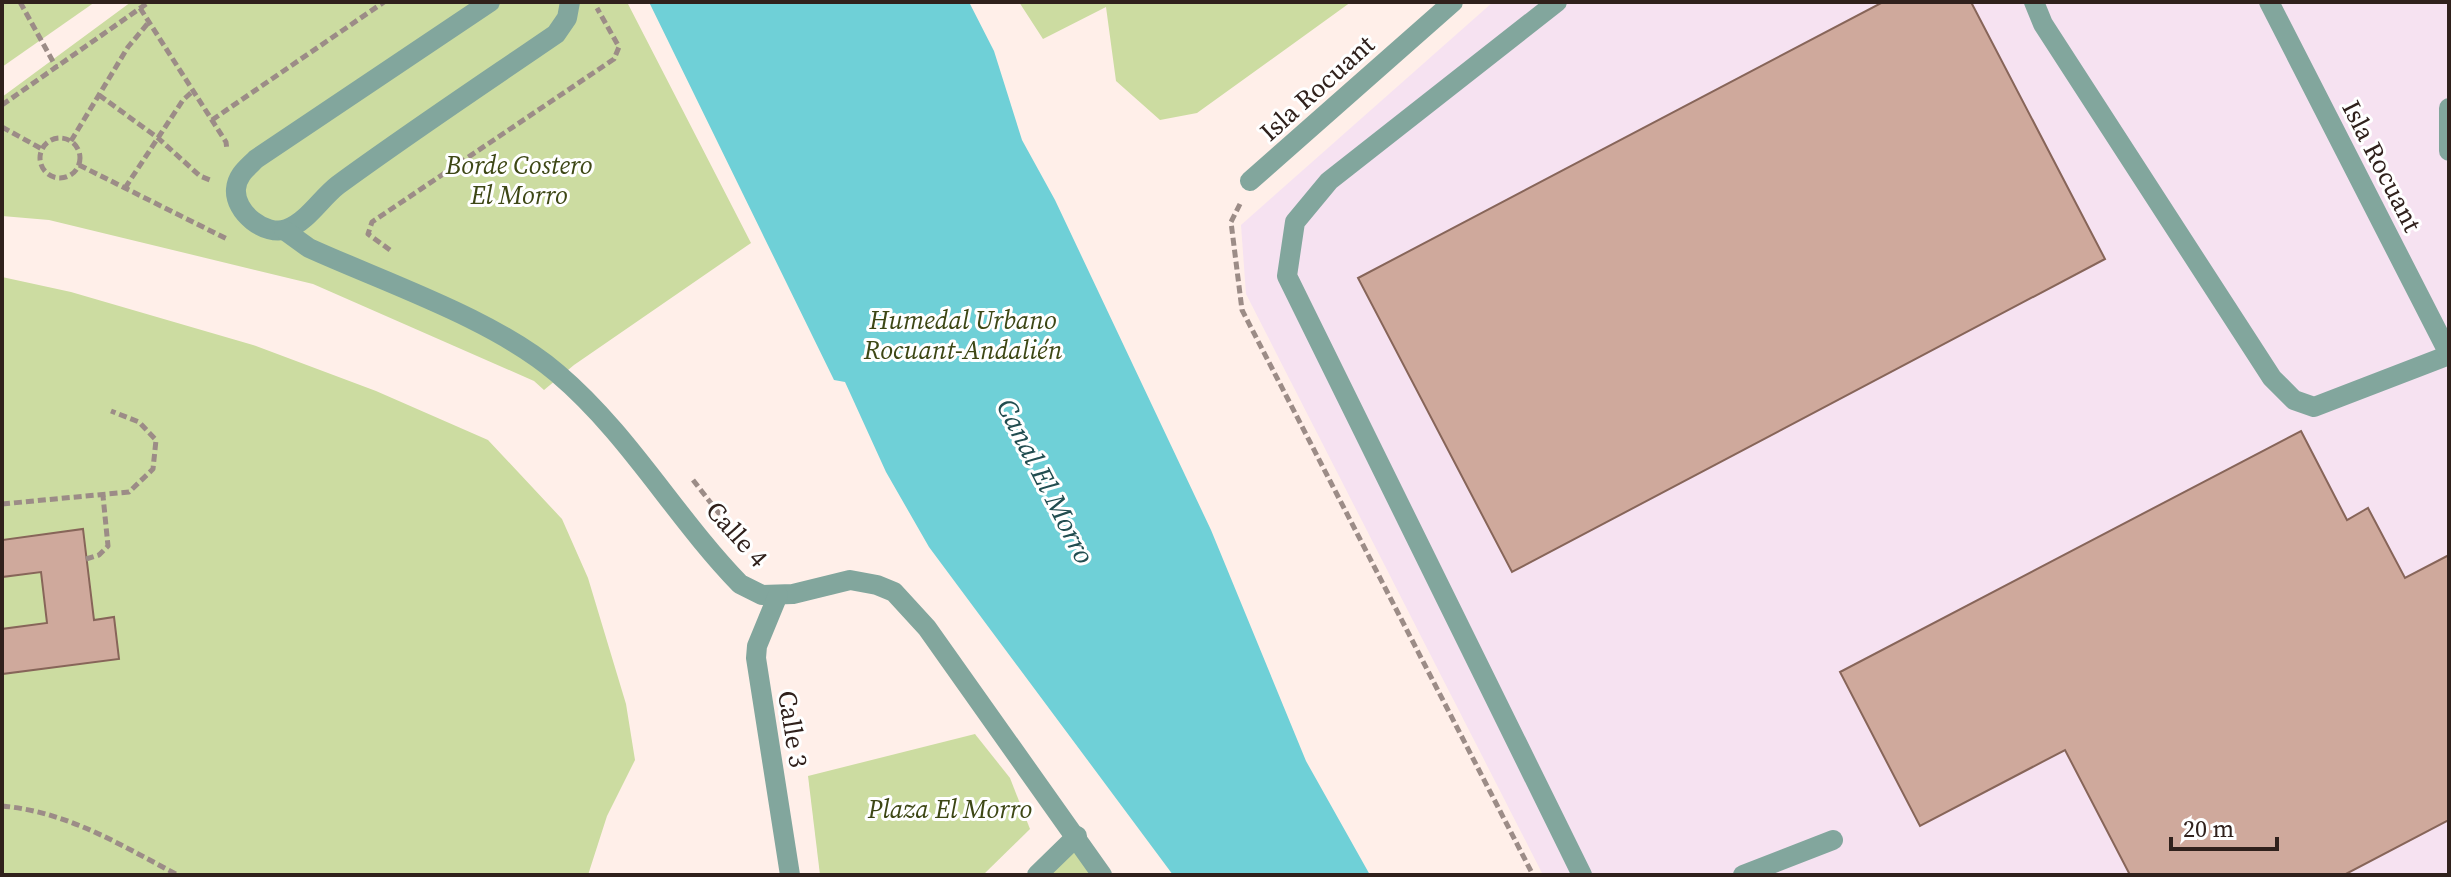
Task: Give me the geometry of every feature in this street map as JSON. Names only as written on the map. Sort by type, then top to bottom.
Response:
[{"type":"street","name":"Calle 4","points":[[490,2],[256,159],[240,174],[236,189],[238,205],[262,227],[284,230],[309,248],[508,338],[555,371],[637,454],[740,584],[762,595],[778,595],[850,580],[894,592],[927,628],[1102,875]]},
{"type":"street","points":[[284,230],[303,220],[335,187],[556,34],[567,18],[570,2]]},
{"type":"street","name":"Isla Rocuant","points":[[1250,181],[1453,2]]},
{"type":"street","points":[[1557,2],[1329,181],[1295,222],[1287,276],[1582,875]]},
{"type":"street","points":[[2034,2],[2043,24],[2272,378],[2294,400],[2314,407],[2449,354]]},
{"type":"street","name":"Isla Rocuant","points":[[2269,2],[2449,354]]},
{"type":"street","points":[[2449,108],[2449,151]]},
{"type":"street","name":"Calle 3","points":[[778,595],[757,646],[756,658],[790,875]]},
{"type":"street","points":[[1037,875],[1077,836]]},
{"type":"street","points":[[1743,875],[1833,840]]},
{"type":"path","points":[[20,2],[56,67]]},
{"type":"path","points":[[2,105],[149,2]]},
{"type":"path","points":[[212,120],[384,2]]},
{"type":"path","points":[[393,252],[368,234],[372,222],[614,59],[619,47],[594,2]]},
{"type":"path","points":[[140,8],[226,142],[227,151],[220,159]]},
{"type":"path","points":[[71,141],[128,47],[149,22]]},
{"type":"path","points":[[125,188],[193,91]]},
{"type":"path","points":[[99,95],[158,138],[200,176],[211,180]]},
{"type":"path","points":[[2,127],[42,149]]},
{"type":"path","points":[[52,140],[71,141],[80,158],[76,171],[65,177],[47,173],[41,162],[42,149],[52,140]]},
{"type":"path","points":[[211,189],[214,168]]},
{"type":"path","points":[[1250,181],[1231,222],[1242,310],[1533,875]]},
{"type":"path","points":[[208,230],[212,223]]},
{"type":"path","points":[[2,504],[129,492],[153,469],[156,440],[139,422],[111,411]]},
{"type":"path","points":[[691,478],[727,524]]},
{"type":"path","points":[[86,559],[99,555],[108,546],[103,496]]},
{"type":"path","points":[[2,806],[36,809],[103,833],[178,875]]},
{"type":"shaded area","points":[[1493,2],[2449,2],[2449,875],[1543,875],[1246,294],[1241,225]]},
{"type":"green space","points":[[2,2],[95,2],[2,67]]},
{"type":"green space","name":"Borde Costero El Morro","points":[[131,2],[627,2],[751,243],[574,365],[544,390],[534,381],[313,284],[49,220],[2,216],[2,97]]},
{"type":"green space","points":[[1019,2],[1351,2],[1197,113],[1160,120],[1116,81],[1106,7],[1043,39]]},
{"type":"green space","points":[[2,277],[71,292],[253,345],[376,391],[488,440],[562,519],[588,578],[626,704],[635,760],[607,816],[588,875],[2,875]]},
{"type":"green space","name":"Plaza El Morro","points":[[975,734],[1010,778],[1030,829],[983,875],[820,875],[808,776]]},
{"type":"green space","points":[[1076,839],[1099,875],[1040,875]]},
{"type":"water","name":"Humedal Urbano Rocuant-Andalién","points":[[649,2],[969,2],[994,51],[1022,140],[1055,200],[1211,530],[1306,761],[1370,875],[1173,875],[929,547],[886,472],[845,382],[834,380]]},
{"type":"building","points":[[1883,2],[1971,2],[2105,259],[1512,572],[1358,278]]},
{"type":"building","points":[[2301,431],[2347,520],[2368,508],[2405,578],[2449,555],[2449,820],[2344,875],[2130,875],[2065,750],[1920,826],[1840,672]]},
{"type":"building","points":[[83,529],[94,620],[114,617],[119,659],[2,674],[2,629],[47,623],[41,572],[2,577],[2,540]]},
{"type":"water label","name":"Canal El Morro","points":[[1046,481]]}]
